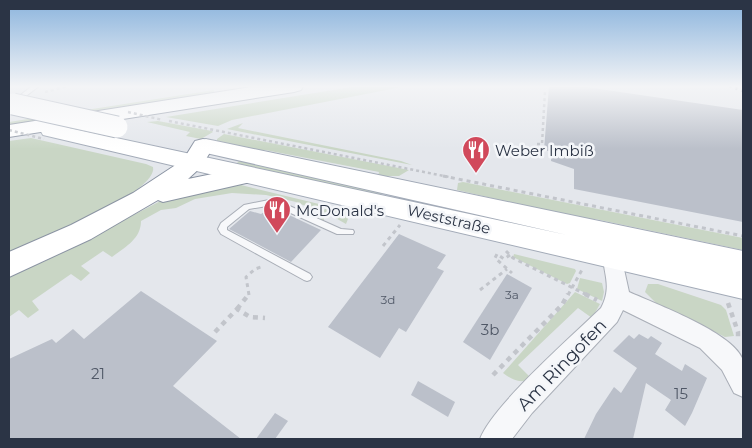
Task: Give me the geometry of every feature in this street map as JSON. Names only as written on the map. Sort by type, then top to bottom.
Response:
[{"type":"main road","points":[[10,111],[42,107]]},
{"type":"main road","points":[[9,131],[162,107]]},
{"type":"main road","name":"Weststraße","points":[[10,111],[117,127],[246,175],[409,209],[613,257],[736,294]]},
{"type":"main road","name":"Weststraße","points":[[10,111],[71,134],[192,155],[743,263]]},
{"type":"main road","points":[[9,265],[81,232],[151,192],[176,176],[192,155]]},
{"type":"main road","points":[[151,192],[246,175]]},
{"type":"street","points":[[613,257],[619,276],[615,303],[708,340],[737,363],[743,384]]},
{"type":"street","name":"Am Ringofen","points":[[494,439],[523,404],[609,316],[615,303]]},
{"type":"lane","points":[[306,277],[224,232],[222,229],[224,225],[247,206],[274,202],[340,232],[350,232]]},
{"type":"path","points":[[537,144],[542,144],[545,107]]},
{"type":"path","points":[[163,120],[743,236]]},
{"type":"path","points":[[539,127],[544,129]]},
{"type":"path","points":[[9,131],[44,139]]},
{"type":"path","points":[[383,246],[400,226]]},
{"type":"path","points":[[504,249],[510,256],[572,288],[615,303]]},
{"type":"path","points":[[510,256],[504,259],[497,254],[495,258],[512,273]]},
{"type":"path","points":[[215,332],[249,295],[246,277],[272,260]]},
{"type":"path","points":[[493,375],[562,305],[583,268]]},
{"type":"path","points":[[480,290],[507,269]]},
{"type":"path","points":[[736,294],[738,332]]},
{"type":"path","points":[[237,309],[250,317],[265,318]]},
{"type":"green space","points":[[106,107],[125,107],[9,125],[9,122]]},
{"type":"green space","points":[[229,107],[299,107],[232,120],[218,126],[166,117]]},
{"type":"green space","points":[[158,121],[213,132],[201,139],[186,136],[190,132],[147,122]]},
{"type":"green space","points":[[243,123],[238,128],[401,161],[412,165],[227,129]]},
{"type":"green space","points":[[224,134],[409,170],[399,176],[378,176],[379,172],[265,150],[258,151],[217,143],[217,139]]},
{"type":"green space","points":[[31,138],[153,167],[149,178],[116,204],[42,242],[9,256],[9,141]]},
{"type":"green space","points":[[239,161],[358,187],[385,188],[381,195],[235,165]]},
{"type":"green space","points":[[463,182],[743,238],[743,250],[595,219],[595,222],[457,190],[458,183]]},
{"type":"green space","points":[[241,185],[323,205],[317,211],[296,202],[266,195],[232,193],[195,199],[176,208],[161,210],[141,221],[135,238],[112,257],[103,251],[81,266],[90,273],[81,281],[71,274],[32,301],[39,310],[28,318],[19,310],[9,317],[9,276],[45,261],[172,195]]},
{"type":"green space","points":[[328,206],[351,211],[346,224],[332,216],[329,212],[324,213],[324,221],[317,217]]},
{"type":"green space","points":[[514,254],[575,269],[576,271],[570,283],[567,284],[513,257]]},
{"type":"green space","points":[[580,278],[602,283],[604,292],[602,301],[577,289]]},
{"type":"green space","points":[[648,284],[658,284],[721,305],[726,310],[734,336],[725,337],[656,303],[645,292]]},
{"type":"green space","points":[[575,292],[600,304],[592,318],[578,308],[518,365],[531,378],[520,381],[503,373]]},
{"type":"building","points":[[547,107],[722,107],[743,110],[743,222],[574,189],[574,169],[551,161],[552,152],[544,150]]},
{"type":"building","name":"McDonald's","points":[[272,207],[321,230],[291,262],[229,229],[250,211],[261,214]]},
{"type":"building","points":[[399,234],[446,255],[437,268],[444,271],[406,332],[399,328],[380,358],[328,327]]},
{"type":"building","points":[[507,274],[532,288],[490,360],[463,342]]},
{"type":"building","points":[[141,291],[217,341],[173,386],[241,439],[9,439],[9,359],[52,339],[56,343],[73,329],[84,339]]},
{"type":"building","points":[[639,334],[648,339],[651,336],[662,343],[655,354],[682,371],[685,364],[707,378],[692,413],[685,426],[665,410],[671,400],[646,383],[633,439],[584,439],[596,414],[614,387],[621,393],[637,368],[613,351],[629,335],[634,339]]},
{"type":"building","points":[[418,381],[455,402],[448,417],[411,395]]},
{"type":"building","points":[[275,413],[288,421],[275,439],[256,439]]},
{"type":"place","name":"Weber Imbiß","points":[[476,174]]},
{"type":"place","name":"McDonald's","points":[[277,234]]}]
